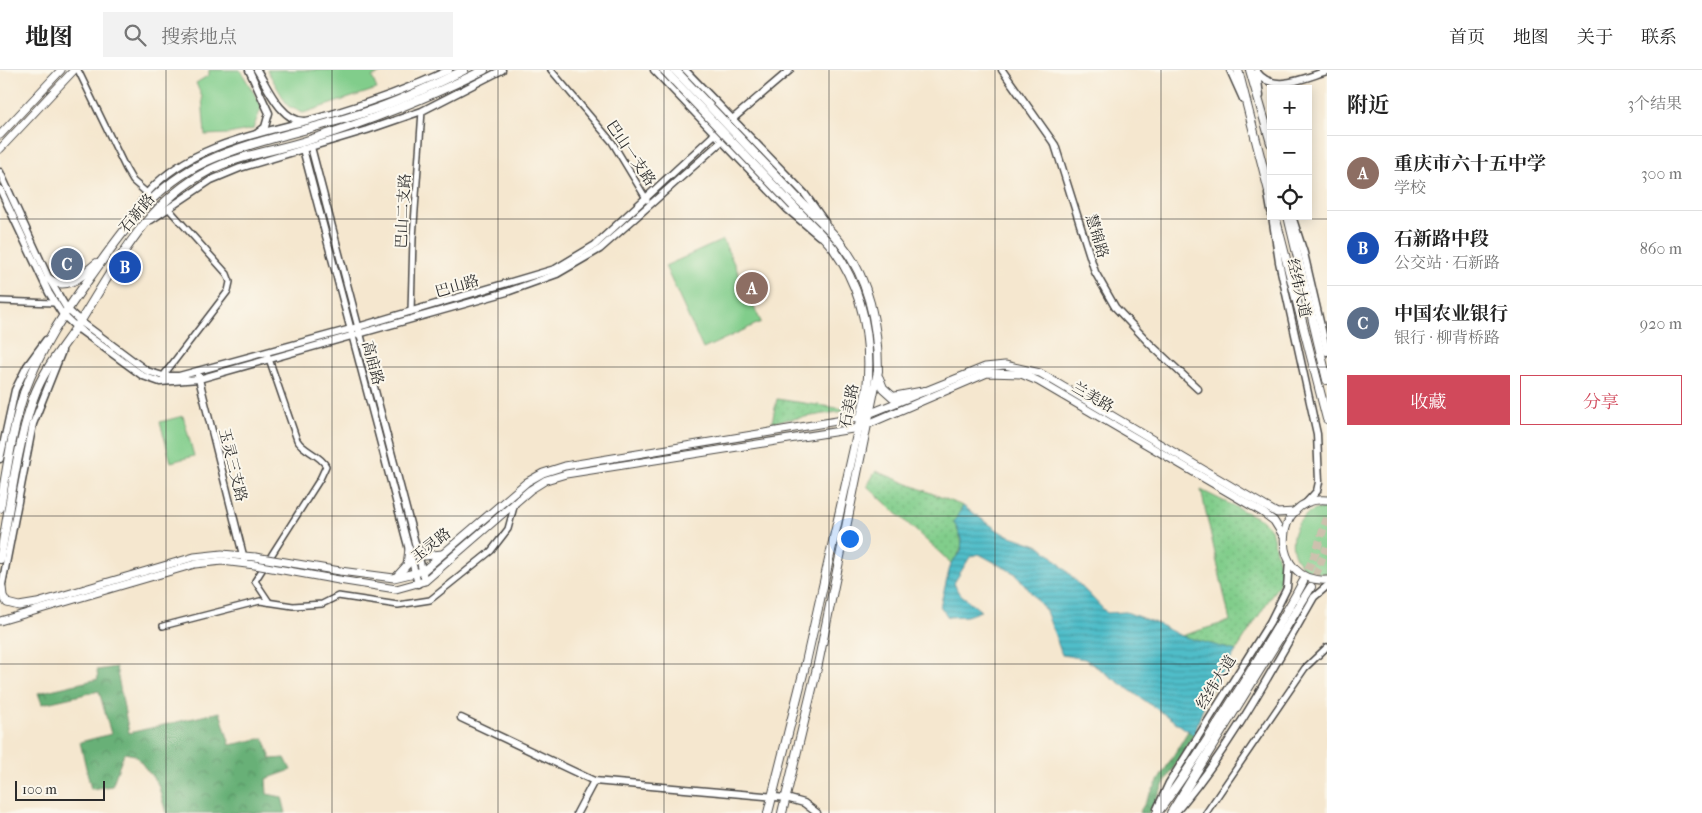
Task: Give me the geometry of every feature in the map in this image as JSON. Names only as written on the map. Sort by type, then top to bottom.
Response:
[{"type":"main road","points":[[0,135],[61,70]]},
{"type":"main road","points":[[0,149],[74,70]]},
{"type":"main road","name":"石新路","points":[[0,508],[22,402],[52,330],[128,223],[177,177],[204,163],[234,150],[364,113],[412,94],[464,70]]},
{"type":"main road","name":"石新路","points":[[0,558],[26,422],[44,375],[138,230],[160,204],[208,171],[237,159],[301,143],[366,122],[419,101],[484,70]]},
{"type":"main road","name":"石美路","points":[[664,70],[796,203],[840,241],[856,266],[872,310],[876,330],[878,371],[871,414],[818,664],[782,813]]},
{"type":"main road","name":"石美路","points":[[675,70],[796,203],[832,247],[848,271],[858,296],[866,326],[869,373],[859,428],[806,662],[768,813]]},
{"type":"main road","points":[[1238,70],[1267,185]]},
{"type":"main road","points":[[1254,71],[1268,130]]},
{"type":"main road","name":"经纬大道","points":[[1274,220],[1327,419]]},
{"type":"main road","name":"经纬大道","points":[[1289,220],[1327,380]]},
{"type":"main road","points":[[49,279],[60,284],[72,282],[103,259]]},
{"type":"main road","name":"兰美路","points":[[871,414],[985,367],[1005,365],[1040,373],[1271,510],[1285,514],[1298,510],[1312,502],[1327,500]]},
{"type":"main road","points":[[878,371],[883,388],[893,397],[926,391]]},
{"type":"main road","name":"兰美路","points":[[868,425],[974,378],[987,374],[1021,374],[1038,381],[1262,512],[1274,521],[1284,537],[1284,546],[1289,561]]},
{"type":"main road","name":"玉灵路","points":[[23,606],[194,557],[222,554],[339,580],[396,589],[422,582],[515,503],[546,480],[566,470],[871,414]]},
{"type":"main road","name":"玉灵路","points":[[255,561],[394,578],[419,573],[445,554],[528,482],[543,473],[752,445],[868,425]]},
{"type":"main road","points":[[1284,537],[1286,527],[1298,510]]},
{"type":"main road","points":[[394,578],[404,570],[413,548],[425,556],[436,557],[445,554]]},
{"type":"main road","name":"玉灵路","points":[[0,621],[195,564],[244,559]]},
{"type":"main road","points":[[1289,561],[1297,571],[1308,578],[1327,580]]},
{"type":"main road","name":"经纬大道","points":[[1156,813],[1178,785],[1218,723],[1285,617],[1303,582]]},
{"type":"main road","points":[[1171,813],[1311,587]]},
{"type":"main road","points":[[1,589],[7,604],[23,606],[20,610],[26,614]]},
{"type":"street","points":[[78,70],[126,169],[133,181],[148,194]]},
{"type":"street","points":[[249,70],[273,108],[276,107],[275,100]]},
{"type":"street","points":[[257,70],[275,100],[292,118],[312,120]]},
{"type":"street","points":[[128,223],[148,194],[173,171],[189,161],[219,147],[312,120],[410,88],[449,70]]},
{"type":"street","points":[[138,230],[211,180],[240,168],[422,111],[502,70]]},
{"type":"street","name":"巴山一支路","points":[[551,70],[612,142],[650,205]]},
{"type":"street","points":[[654,70],[787,209],[832,247]]},
{"type":"street","points":[[685,70],[805,194],[840,241]]},
{"type":"street","name":"巴山路","points":[[360,330],[411,312],[555,269],[595,245],[715,134],[790,70]]},
{"type":"street","name":"慧锦路","points":[[1002,70],[1055,145],[1095,272],[1115,307],[1150,344],[1198,389]]},
{"type":"street","points":[[1230,70],[1251,118]]},
{"type":"street","points":[[1254,71],[1265,82],[1275,84],[1327,72]]},
{"type":"street","points":[[254,136],[265,127],[269,113],[257,83]]},
{"type":"street","name":"巴山二支路","points":[[411,312],[413,238],[422,111]]},
{"type":"street","name":"巴山路","points":[[78,324],[143,376],[160,382],[198,376],[352,332],[533,284],[557,274],[600,249],[739,126]]},
{"type":"street","name":"高庙路","points":[[312,147],[360,330],[422,582]]},
{"type":"street","name":"高庙路","points":[[303,149],[413,548]]},
{"type":"street","points":[[0,172],[65,312]]},
{"type":"street","points":[[1266,181],[1267,187]]},
{"type":"street","points":[[0,190],[54,303],[78,324],[147,371],[163,376],[228,291],[230,282],[227,274],[168,208]]},
{"type":"street","name":"经纬大道","points":[[1273,220],[1278,262],[1314,415],[1319,449],[1320,468],[1317,491],[1298,510]]},
{"type":"street","name":"经纬大道","points":[[1293,220],[1304,253],[1327,352]]},
{"type":"street","points":[[0,301],[54,303]]},
{"type":"street","points":[[0,459],[15,390],[27,366],[52,330]]},
{"type":"street","points":[[1,589],[33,424],[67,339]]},
{"type":"street","points":[[268,356],[297,440],[303,449],[324,461],[326,466],[320,479],[255,581],[269,602]]},
{"type":"street","name":"巴山路","points":[[163,376],[198,376]]},
{"type":"street","name":"玉灵三支路","points":[[198,376],[244,559]]},
{"type":"street","points":[[163,626],[248,604],[269,602],[285,606],[314,605],[322,604],[338,596],[398,605],[430,600],[491,552],[508,529],[515,503]]},
{"type":"street","name":"经纬大道","points":[[1156,813],[1169,782],[1270,622],[1287,588],[1289,561]]},
{"type":"street","points":[[1175,813],[1191,794],[1237,726],[1314,597],[1327,586]]},
{"type":"street","points":[[1206,813],[1305,668],[1327,647]]},
{"type":"street","points":[[461,718],[594,781],[786,798],[804,803],[817,813]]},
{"type":"street","points":[[577,813],[594,781]]},
{"type":"green space","points":[[209,70],[240,70],[262,106],[253,129],[228,134],[205,135],[202,97],[196,83],[209,75]]},
{"type":"green space","points":[[267,70],[387,70],[372,77],[377,89],[303,113],[288,106]]},
{"type":"green space","points":[[723,240],[761,322],[703,349],[665,266]]},
{"type":"green space","points":[[777,399],[851,410],[772,422]]},
{"type":"green space","points":[[183,416],[194,456],[171,462],[160,422]]},
{"type":"green space","points":[[876,471],[963,506],[954,522],[961,540],[961,548],[951,563],[867,486]]},
{"type":"green space","points":[[1201,490],[1262,520],[1271,529],[1281,573],[1279,584],[1236,651],[1181,636],[1230,621]]},
{"type":"green space","points":[[1317,509],[1327,509],[1327,573],[1314,572],[1303,567],[1296,558],[1293,548],[1293,537],[1297,526],[1305,516]]},
{"type":"green space","points":[[116,667],[129,733],[220,712],[230,745],[264,738],[271,759],[285,758],[291,770],[266,779],[267,794],[282,797],[286,813],[166,813],[158,784],[135,755],[124,753],[112,786],[91,789],[80,742],[111,734],[99,691],[42,704],[38,693],[98,679],[97,670]]},
{"type":"green space","points":[[1188,731],[1194,735],[1165,782],[1149,813],[1139,813]]},
{"type":"water","points":[[963,506],[1002,533],[1040,546],[1107,613],[1126,612],[1158,624],[1181,636],[1236,651],[1207,696],[1194,735],[1085,659],[1062,655],[1046,611],[1016,574],[979,554],[970,557],[954,583],[958,592],[981,611],[967,616],[948,617],[940,606],[951,563],[961,552],[962,539],[954,522]]},
{"type":"tunnel","points":[[1303,581],[1316,552],[1327,518]]},
{"type":"tunnel","points":[[1311,587],[1327,547]]},
{"type":"place","name":"中国农业银行","points":[[67,264]]},
{"type":"place","name":"石新路中段","points":[[125,267]]},
{"type":"place","name":"重庆市六十五中学","points":[[752,288]]}]
